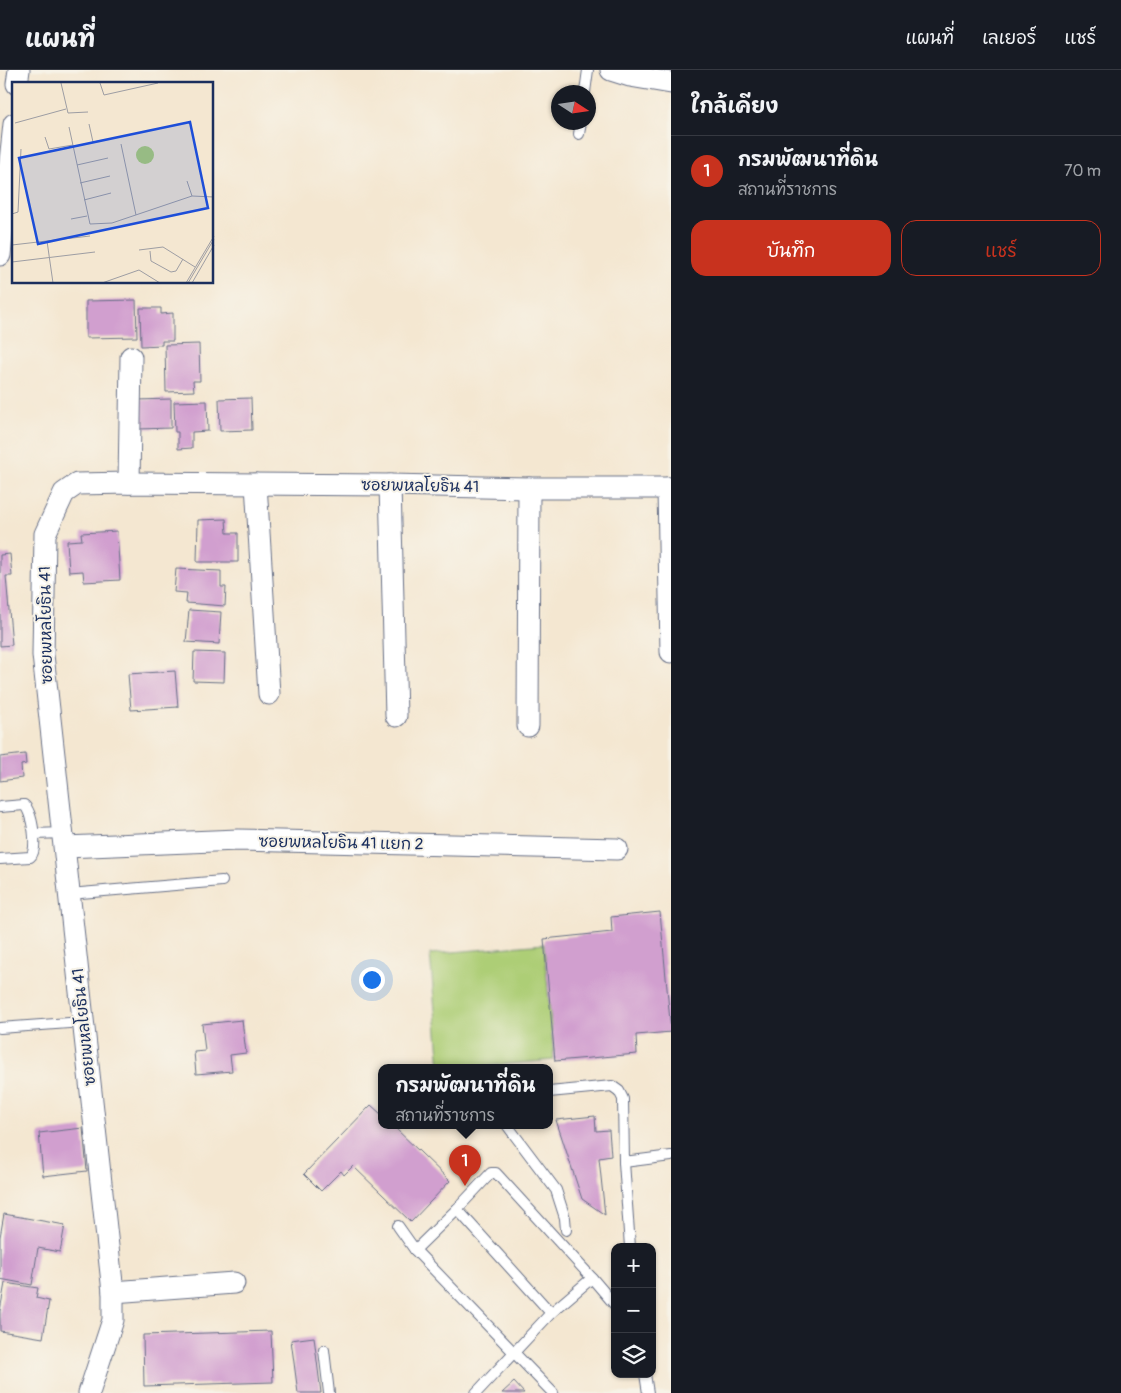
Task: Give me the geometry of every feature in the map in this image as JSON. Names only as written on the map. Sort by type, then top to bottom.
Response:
[{"type":"street","points":[[611,70],[630,76],[671,83]]},
{"type":"street","points":[[0,254],[9,136]]},
{"type":"street","points":[[129,483],[131,357]]},
{"type":"street","name":"ซอยพหลโยธิน 41","points":[[89,1393],[113,1320],[113,1292],[44,655],[45,534],[64,493],[77,484],[129,483],[669,488]]},
{"type":"street","points":[[256,484],[269,694]]},
{"type":"street","points":[[390,485],[396,716]]},
{"type":"street","points":[[528,726],[529,488]]},
{"type":"street","points":[[669,488],[671,652]]},
{"type":"street","name":"ซอยพหลโยธิน 41 แยก 2","points":[[64,840],[238,840],[616,849]]},
{"type":"street","points":[[113,1292],[234,1284]]},
{"type":"lane","points":[[586,85],[588,70]]},
{"type":"lane","points":[[579,134],[580,130]]},
{"type":"lane","points":[[0,807],[24,805],[27,807],[34,834],[35,850],[30,857],[0,859]]},
{"type":"lane","points":[[34,834],[64,840]]},
{"type":"lane","points":[[69,894],[222,880]]},
{"type":"lane","points":[[0,1028],[83,1022]]},
{"type":"lane","points":[[553,1092],[612,1086],[620,1091],[630,1243]]},
{"type":"lane","points":[[510,1129],[556,1190],[565,1218],[566,1230]]},
{"type":"lane","points":[[624,1162],[671,1156]]},
{"type":"lane","points":[[415,1250],[491,1173],[496,1173],[611,1301]]},
{"type":"lane","points":[[457,1209],[551,1313]]},
{"type":"lane","points":[[398,1226],[415,1250],[553,1393]]},
{"type":"lane","points":[[476,1393],[551,1313],[592,1278]]},
{"type":"lane","points":[[324,1350],[329,1393]]},
{"type":"lane","points":[[646,1378],[648,1393]]},
{"type":"green space","points":[[544,944],[554,1060],[509,1064],[440,1064],[430,954]]},
{"type":"building","points":[[136,300],[137,337],[86,338],[86,301]]},
{"type":"building","points":[[140,308],[161,308],[161,314],[173,313],[173,341],[162,341],[162,345],[141,346]]},
{"type":"building","points":[[199,344],[200,381],[193,381],[194,391],[166,392],[165,345]]},
{"type":"building","points":[[251,398],[252,430],[220,431],[219,399]]},
{"type":"building","points":[[171,399],[171,428],[138,429],[137,400]]},
{"type":"building","points":[[207,401],[208,431],[192,432],[192,448],[178,449],[178,432],[175,432],[174,402]]},
{"type":"building","points":[[226,519],[227,533],[238,533],[238,562],[197,562],[198,520]]},
{"type":"building","points":[[117,531],[120,580],[84,582],[83,571],[69,572],[67,541],[82,540],[81,533]]},
{"type":"building","points":[[10,554],[12,576],[6,576],[12,645],[0,646],[0,555]]},
{"type":"building","points":[[176,569],[221,571],[221,587],[226,587],[225,606],[186,603],[187,593],[174,592]]},
{"type":"building","points":[[189,610],[221,612],[219,644],[186,642]]},
{"type":"building","points":[[194,652],[225,653],[224,682],[193,681]]},
{"type":"building","points":[[175,671],[178,707],[131,710],[128,674]]},
{"type":"building","points":[[25,754],[26,764],[21,765],[22,778],[0,781],[0,757]]},
{"type":"building","points":[[660,912],[671,1032],[636,1035],[637,1054],[555,1061],[544,939],[612,932],[611,917]]},
{"type":"building","points":[[242,1020],[246,1053],[230,1055],[232,1071],[196,1074],[194,1052],[205,1051],[202,1024]]},
{"type":"building","points":[[371,1105],[378,1111],[378,1129],[396,1129],[450,1181],[411,1222],[353,1166],[344,1175],[341,1171],[321,1191],[304,1174]]},
{"type":"building","points":[[595,1116],[596,1131],[609,1130],[611,1156],[599,1158],[605,1215],[582,1199],[556,1120]]},
{"type":"building","points":[[83,1128],[87,1171],[43,1176],[39,1133]]},
{"type":"building","points":[[4,1214],[65,1225],[60,1252],[38,1248],[32,1285],[0,1279],[0,1237]]},
{"type":"building","points":[[5,1283],[38,1288],[36,1298],[49,1301],[43,1338],[0,1331],[0,1311]]},
{"type":"building","points":[[271,1331],[273,1382],[144,1386],[143,1335]]},
{"type":"building","points":[[314,1337],[321,1393],[298,1393],[291,1340]]},
{"type":"building","points":[[514,1382],[524,1393],[502,1393]]},
{"type":"place","name":"กรมพัฒนาที่ดิน","points":[[465,1186]]}]
